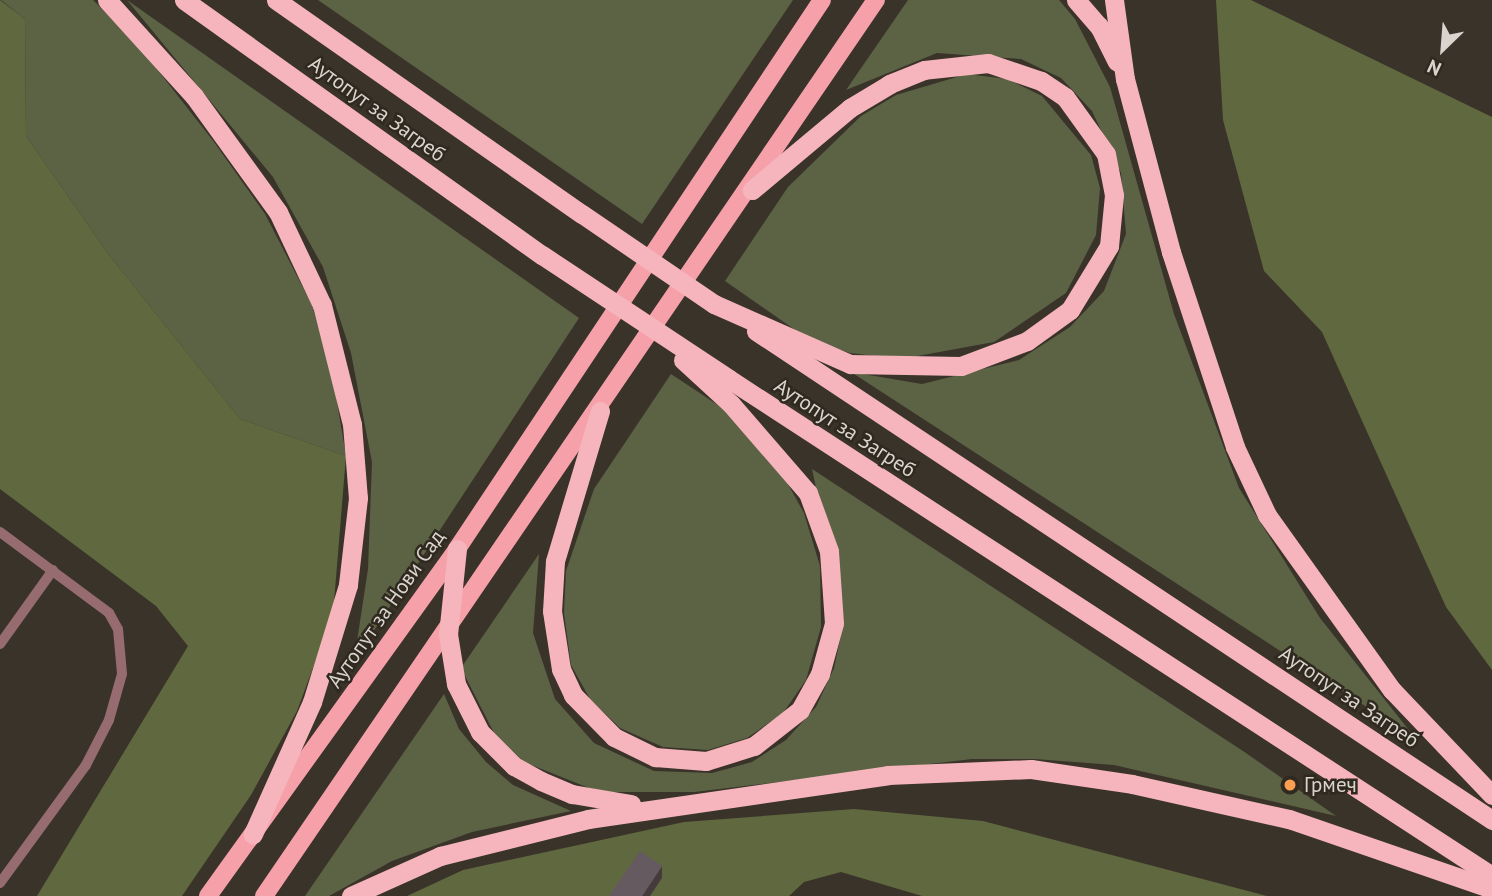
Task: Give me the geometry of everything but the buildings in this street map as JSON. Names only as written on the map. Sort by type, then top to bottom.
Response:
[{"type":"highway","points":[[107,0],[194,96],[278,212],[321,305],[352,424],[358,498],[348,585],[312,702],[253,834]]},
{"type":"highway","name":"Аутопут за Загреб","points":[[184,0],[542,255],[1492,876]]},
{"type":"highway","name":"Аутопут за Загреб","points":[[276,0],[714,304],[1492,820]]},
{"type":"highway","points":[[1076,0],[1099,26],[1125,79]]},
{"type":"highway","points":[[1114,0],[1125,79],[1210,379],[1266,515],[1392,690],[1492,795]]},
{"type":"highway","points":[[714,304],[850,363],[961,366],[1027,341],[1070,310],[1109,246],[1114,195],[1106,154],[1065,97],[1041,81],[988,63],[924,70],[890,84],[850,108],[752,190]]},
{"type":"highway","points":[[600,411],[555,561],[552,611],[561,669],[573,695],[614,737],[655,757],[706,761],[754,746],[800,710],[820,674],[834,623],[829,551],[808,493],[731,404],[636,317]]},
{"type":"highway","points":[[457,549],[448,634],[466,709],[514,766],[572,794],[660,806]]},
{"type":"highway","points":[[351,896],[440,856],[660,806],[888,775],[1031,769],[1132,784],[1289,819],[1492,889]]},
{"type":"main road","name":"Аутопут за Нови Сад","points":[[208,896],[457,549],[596,345],[822,0]]},
{"type":"main road","points":[[264,896],[448,634],[752,190],[876,0]]},
{"type":"lane","points":[[0,532],[109,613],[118,629],[122,674],[109,720],[86,765],[0,883]]},
{"type":"lane","points":[[0,644],[53,570]]},
{"type":"green space","points":[[0,0],[25,19],[26,136],[109,255],[240,419],[346,456],[333,614],[297,711],[251,795],[182,896],[37,896],[188,646],[156,606],[0,489]]},
{"type":"green space","points":[[1,0],[93,0],[138,45],[214,142],[265,214],[312,305],[333,378],[346,456],[240,419],[109,255],[26,136],[25,19]]},
{"type":"green space","points":[[127,0],[579,318],[354,661],[368,569],[372,462],[351,353],[323,267],[273,177]]},
{"type":"green space","points":[[318,0],[793,0],[642,224]]},
{"type":"green space","points":[[908,0],[1059,0],[1075,19],[1110,87],[1174,314],[1239,488],[1320,618],[1416,739],[851,372],[922,384],[1019,360],[1070,327],[1104,291],[1126,234],[1121,173],[1092,111],[1061,78],[1021,59],[937,53],[846,90]]},
{"type":"green space","points":[[1216,0],[1251,0],[1492,117],[1492,670],[1446,607],[1322,332],[1264,271],[1223,120]]},
{"type":"green space","points":[[967,74],[1007,79],[1042,96],[1091,155],[1100,188],[1096,235],[1066,293],[994,342],[901,359],[850,353],[808,339],[725,281],[788,187],[861,116],[896,95]]},
{"type":"green space","points":[[671,374],[736,417],[773,457],[804,513],[820,566],[821,627],[806,680],[783,713],[747,738],[708,750],[663,747],[620,728],[590,699],[571,665],[564,613],[566,571],[594,489]]},
{"type":"green space","points":[[812,469],[1246,753],[1336,816],[1114,765],[1035,759],[972,759],[694,792],[599,792],[524,762],[494,733],[461,668],[539,554],[533,633],[555,699],[594,743],[654,771],[712,773],[752,762],[786,740],[816,707],[834,668],[844,621]]},
{"type":"green space","points":[[444,694],[459,729],[486,762],[513,785],[571,811],[472,832],[392,861],[329,896],[305,896]]},
{"type":"green space","points":[[854,809],[983,821],[1267,896],[922,896],[841,872],[804,882],[789,896],[407,896],[463,870],[684,822]]},
{"type":"place","name":"Грмеч","points":[[1290,785]]}]
